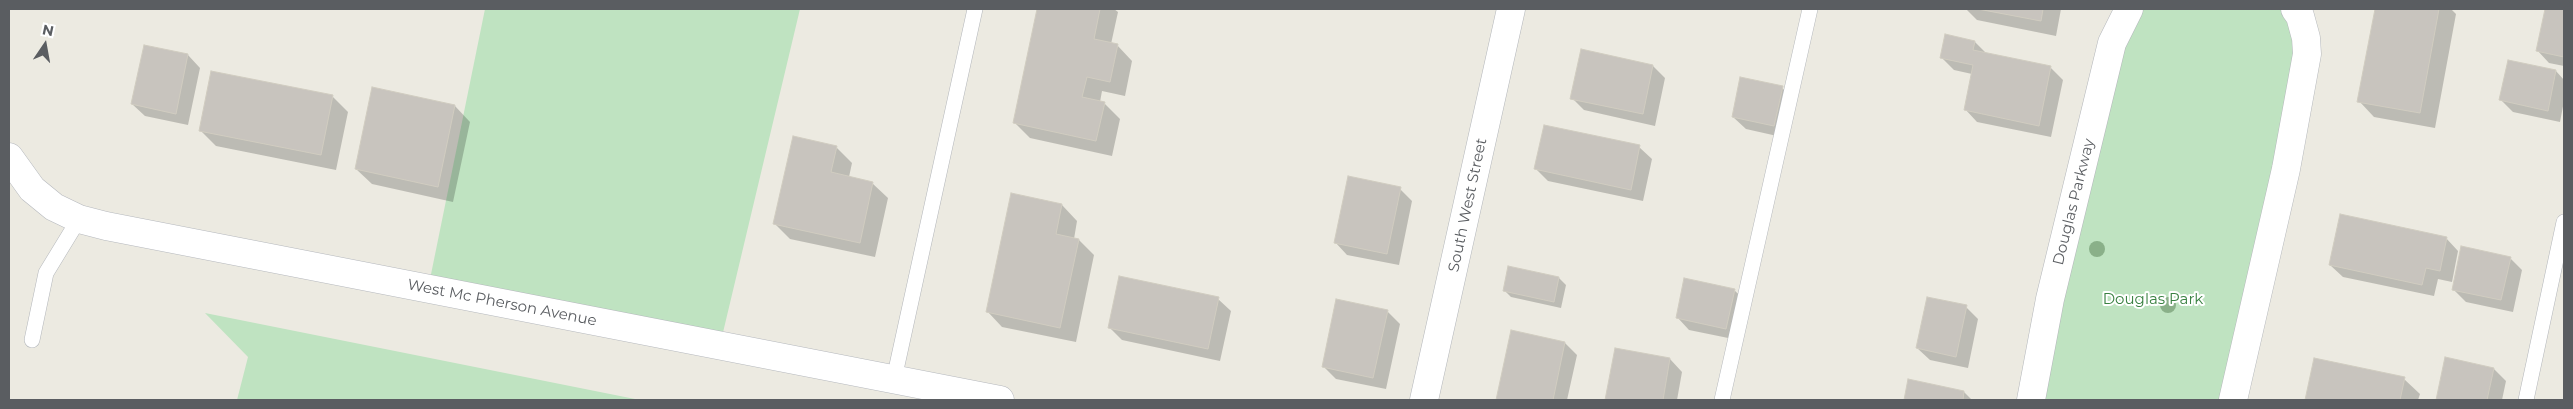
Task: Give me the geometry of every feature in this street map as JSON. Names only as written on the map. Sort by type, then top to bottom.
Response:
[{"type":"street","name":"South West Street","points":[[1424,400],[1511,9]]},
{"type":"street","name":"Douglas Parkway","points":[[2032,400],[2050,299],[2112,43],[2130,9]]},
{"type":"street","points":[[2233,400],[2286,169],[2307,54],[2306,38],[2296,9]]},
{"type":"street","name":"West Mc Pherson Avenue","points":[[14,165],[32,189],[54,207],[79,219],[106,226],[1000,400]]},
{"type":"lane","points":[[894,379],[975,9]]},
{"type":"lane","points":[[1722,400],[1810,9]]},
{"type":"lane","points":[[32,340],[46,272],[79,219]]},
{"type":"lane","points":[[2526,400],[2564,222]]},
{"type":"green space","points":[[485,9],[800,9],[720,345],[428,289]]},
{"type":"green space","name":"Douglas Park","points":[[2129,9],[2295,9],[2300,16],[2233,400],[2031,400]]},
{"type":"green space","points":[[205,313],[640,400],[237,400],[248,357]]},
{"type":"building","points":[[1037,9],[1100,9],[1094,39],[1118,44],[1110,82],[1087,77],[1082,97],[1105,102],[1096,141],[1013,123]]},
{"type":"building","points":[[1978,9],[2043,9],[2041,21]]},
{"type":"building","points":[[2375,9],[2439,9],[2420,113],[2357,102]]},
{"type":"building","points":[[2545,9],[2564,9],[2564,57],[2536,51]]},
{"type":"building","points":[[1945,34],[1975,41],[1973,50],[2051,66],[2039,126],[1964,110],[1973,65],[1940,58]]},
{"type":"building","points":[[144,45],[188,54],[176,114],[131,104]]},
{"type":"building","points":[[1581,49],[1653,65],[1643,114],[1570,99]]},
{"type":"building","points":[[2508,60],[2556,70],[2548,111],[2499,100]]},
{"type":"building","points":[[211,71],[333,95],[321,155],[199,131]]},
{"type":"building","points":[[1740,77],[1783,86],[1774,126],[1732,117]]},
{"type":"building","points":[[372,87],[455,105],[438,187],[355,169]]},
{"type":"building","points":[[1544,125],[1640,145],[1631,190],[1534,169]]},
{"type":"building","points":[[793,136],[837,146],[831,172],[873,182],[860,243],[773,224]]},
{"type":"building","points":[[1348,176],[1401,187],[1387,254],[1334,243]]},
{"type":"building","points":[[1011,193],[1062,204],[1056,234],[1079,239],[1060,328],[986,312]]},
{"type":"building","points":[[2340,214],[2447,237],[2440,271],[2426,268],[2422,285],[2329,265]]},
{"type":"building","points":[[2461,246],[2511,257],[2501,300],[2452,290]]},
{"type":"building","points":[[1508,266],[1559,277],[1554,302],[1503,291]]},
{"type":"building","points":[[1119,276],[1219,297],[1208,349],[1108,328]]},
{"type":"building","points":[[1684,278],[1735,289],[1726,329],[1676,318]]},
{"type":"building","points":[[1927,297],[1967,305],[1956,357],[1916,348]]},
{"type":"building","points":[[1336,299],[1388,310],[1373,378],[1322,367]]},
{"type":"building","points":[[1511,330],[1565,342],[1553,400],[1496,400]]},
{"type":"building","points":[[1615,348],[1670,358],[1663,400],[1605,400]]},
{"type":"building","points":[[2445,357],[2494,368],[2487,400],[2436,400]]},
{"type":"building","points":[[2314,358],[2405,377],[2400,400],[2305,400]]},
{"type":"building","points":[[1908,379],[1964,391],[1963,400],[1904,400]]}]
